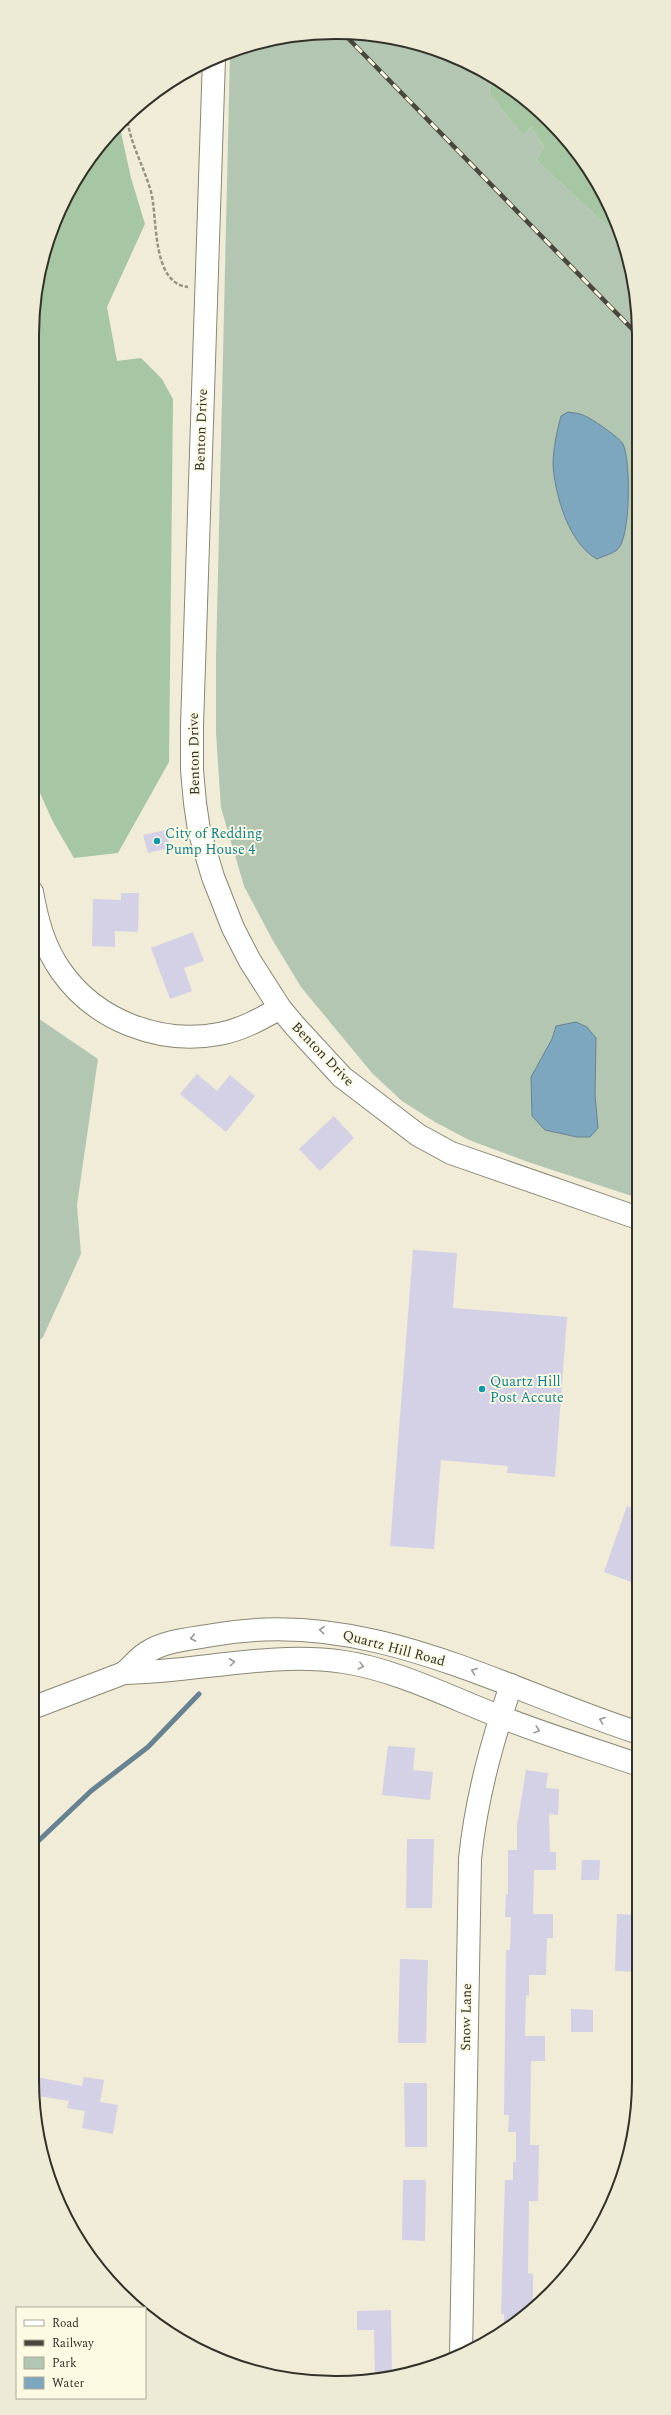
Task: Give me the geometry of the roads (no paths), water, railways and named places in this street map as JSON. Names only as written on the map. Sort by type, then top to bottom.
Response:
[{"type":"street","name":"Benton Drive","points":[[214,66],[192,726],[192,770],[195,803],[199,830],[213,877],[233,928],[262,980],[280,1008],[342,1077],[418,1135],[451,1153],[632,1216]]},
{"type":"street","points":[[39,922],[42,935],[61,972],[87,999],[116,1019],[159,1034],[203,1036],[239,1028],[280,1008]]},
{"type":"street","name":"Quartz Hill Road","points":[[124,1673],[145,1653],[164,1644],[241,1630],[306,1629],[348,1634],[377,1640],[442,1660],[511,1684],[632,1731]]},
{"type":"street","name":"Quartz Hill Road","points":[[39,1705],[124,1673],[151,1673],[262,1659],[306,1658],[345,1662],[377,1669],[500,1717],[632,1763]]},
{"type":"street","name":"Snow Lane","points":[[461,2348],[470,1859],[477,1809],[500,1717],[511,1684]]},
{"type":"water","points":[[568,412],[583,415],[604,428],[623,444],[626,453],[628,499],[625,531],[622,543],[613,553],[597,559],[587,552],[571,531],[560,504],[554,477],[554,446],[561,416]]},
{"type":"water","points":[[576,1022],[587,1027],[596,1038],[595,1095],[598,1128],[590,1137],[577,1137],[545,1130],[532,1116],[531,1077],[552,1039],[556,1026]]},
{"type":"waterway","points":[[39,1840],[91,1791],[148,1747],[199,1694]]},
{"type":"railway","points":[[350,40],[632,329]]},
{"type":"place","name":"City of Redding Pump House 4","points":[[157,841]]},
{"type":"place","name":"Quartz Hill Post Accute","points":[[482,1389]]}]
